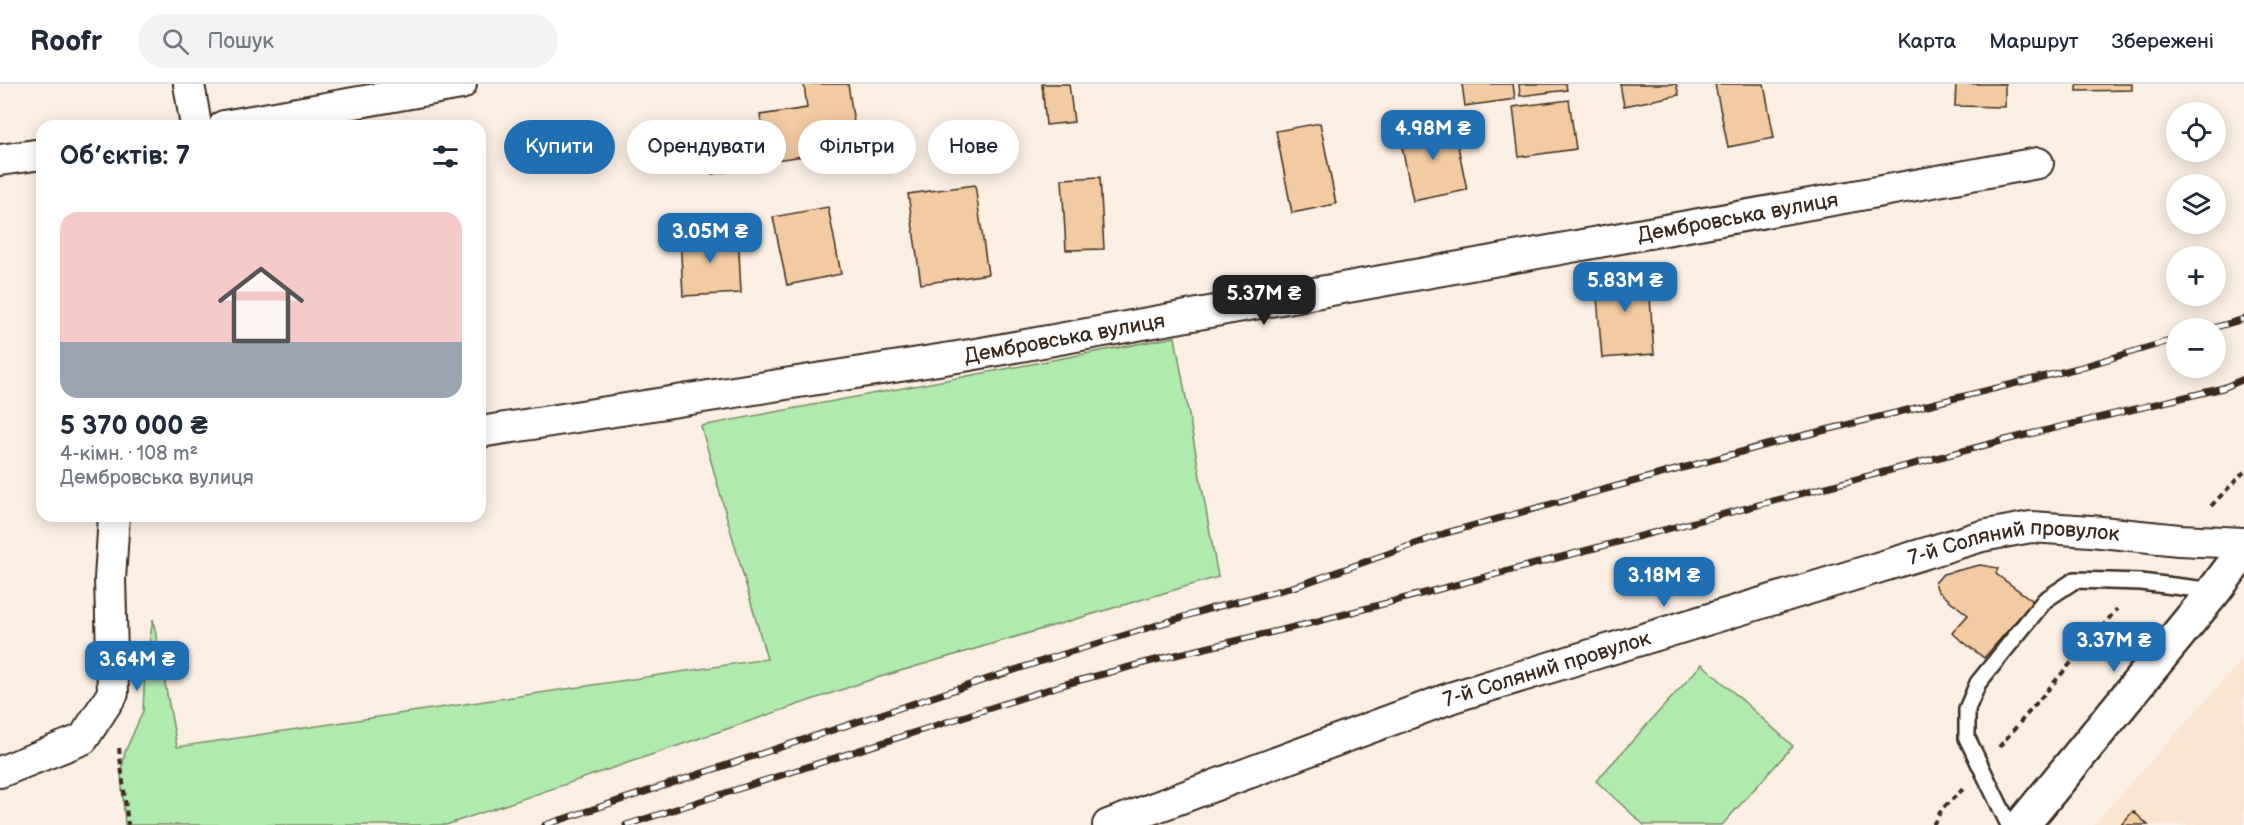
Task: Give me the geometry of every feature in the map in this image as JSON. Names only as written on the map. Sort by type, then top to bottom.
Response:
[{"type":"main road","points":[[2022,825],[2214,591],[2244,551]]},
{"type":"street","points":[[189,84],[195,120]]},
{"type":"street","points":[[258,120],[461,84]]},
{"type":"street","points":[[0,160],[36,155]]},
{"type":"street","name":"Дембровська вулиця","points":[[486,431],[970,355],[2038,163]]},
{"type":"street","points":[[0,772],[83,739],[113,693],[110,579],[114,522]]},
{"type":"street","name":"7-й Соляний провулок","points":[[1108,825],[1453,697],[1982,536],[2031,527],[2179,540],[2244,543]]},
{"type":"lane","points":[[2009,825],[1967,738],[1967,709],[1978,683],[2045,600],[2075,580],[2141,582],[2214,591]]},
{"type":"path","points":[[2179,540],[2244,471]]},
{"type":"path","points":[[1933,825],[1942,810],[1982,767],[2141,582]]},
{"type":"path","points":[[113,693],[128,825]]},
{"type":"shaded area","points":[[2244,658],[2244,825],[2093,825]]},
{"type":"green space","points":[[1175,337],[1218,577],[870,680],[446,825],[125,825],[121,772],[125,752],[143,711],[145,669],[153,619],[177,747],[767,659],[701,426]]},
{"type":"green space","points":[[1702,664],[1793,746],[1722,825],[1644,825],[1596,781]]},
{"type":"building","points":[[804,84],[848,84],[854,120],[798,120],[798,157],[786,158],[786,120],[761,120],[760,115],[807,108]]},
{"type":"building","points":[[1042,84],[1069,84],[1074,122],[1046,125]]},
{"type":"building","points":[[1462,84],[1513,84],[1515,99],[1465,106]]},
{"type":"building","points":[[1519,84],[1566,84],[1567,90],[1520,96]]},
{"type":"building","points":[[1620,84],[1676,84],[1679,95],[1624,106]]},
{"type":"building","points":[[1715,84],[1764,84],[1774,138],[1728,147]]},
{"type":"building","points":[[1956,84],[2005,84],[2005,107],[1955,106]]},
{"type":"building","points":[[2077,84],[2132,84],[2132,90],[2077,91]]},
{"type":"building","points":[[1569,100],[1576,149],[1519,157],[1513,107]]},
{"type":"building","points":[[1453,122],[1467,190],[1413,201],[1399,132]]},
{"type":"building","points":[[1320,123],[1336,204],[1292,213],[1276,131]]},
{"type":"building","points":[[1100,177],[1104,249],[1066,250],[1062,179]]},
{"type":"building","points":[[975,185],[988,274],[921,284],[908,194]]},
{"type":"building","points":[[828,207],[841,274],[787,285],[773,217]]},
{"type":"building","points":[[738,231],[741,293],[683,296],[680,234]]},
{"type":"building","points":[[1648,269],[1654,354],[1602,358],[1595,272]]},
{"type":"building","points":[[1980,565],[1998,568],[1996,574],[2033,601],[1984,658],[1952,633],[1968,615],[1938,591],[1935,583],[1943,574]]},
{"type":"building","points":[[2133,811],[2148,825],[2121,825]]},
{"type":"railway","points":[[2226,324],[2244,319]]},
{"type":"railway","points":[[545,825],[1054,657],[1209,609],[1300,585],[1446,533],[1781,441],[2078,368],[2166,342]]},
{"type":"railway","points":[[626,825],[1062,685],[1311,623],[2001,441],[2223,388],[2244,379]]}]
